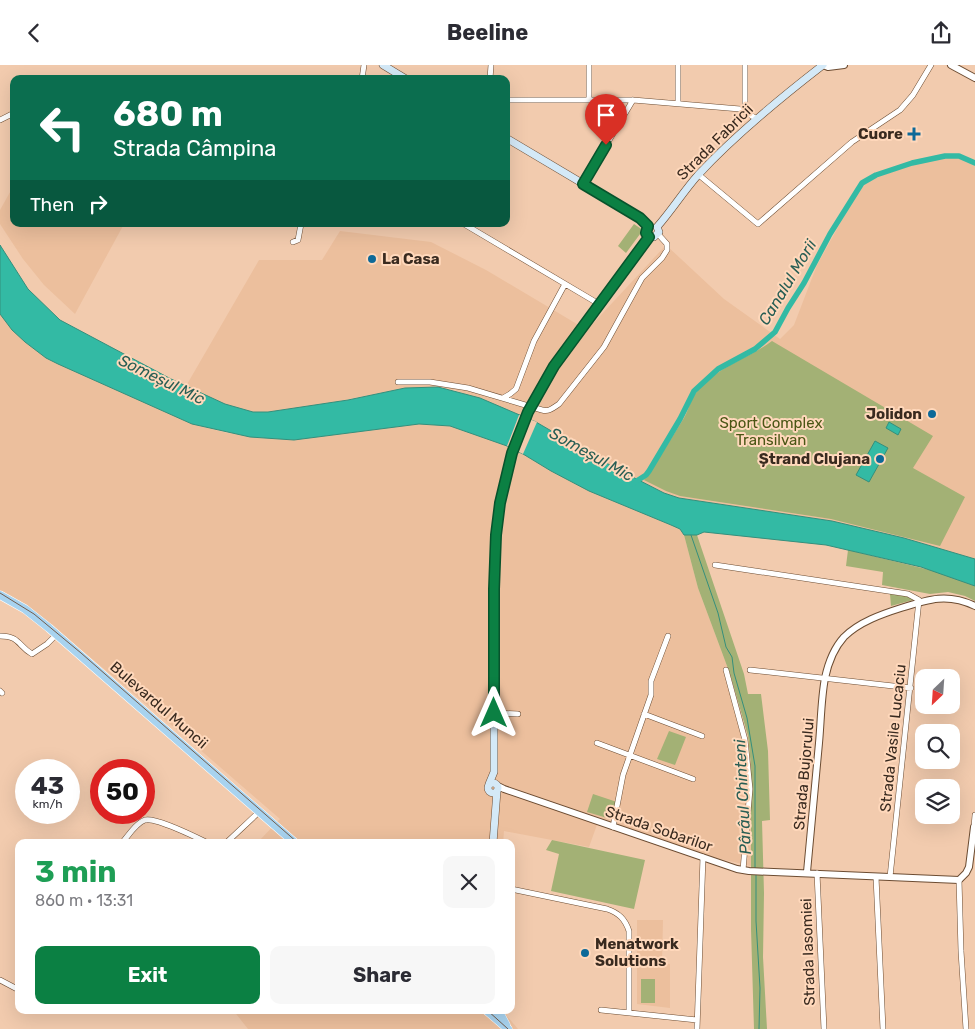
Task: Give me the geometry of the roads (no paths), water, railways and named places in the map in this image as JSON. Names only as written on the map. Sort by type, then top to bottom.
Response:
[{"type":"main road","points":[[383,65],[399,75]]},
{"type":"main road","name":"Strada Fabricii","points":[[799,83],[814,65]]},
{"type":"main road","name":"Strada Fabricii","points":[[658,230],[699,175],[757,119],[823,65]]},
{"type":"main road","points":[[510,140],[640,218],[648,226]]},
{"type":"main road","points":[[493,839],[496,788],[494,774],[495,551],[500,503],[512,453],[538,393],[554,366],[649,237],[654,237],[658,230],[654,225],[648,226]]},
{"type":"main road","points":[[648,226],[646,233],[649,237]]},
{"type":"main road","name":"Bulevardul Muncii","points":[[0,595],[34,615],[57,634],[291,839]]},
{"type":"main road","points":[[491,1014],[508,1029]]},
{"type":"main road","points":[[500,1014],[508,1029]]},
{"type":"street","points":[[589,65],[589,99]]},
{"type":"street","points":[[678,65],[678,103]]},
{"type":"street","points":[[745,65],[745,111]]},
{"type":"street","points":[[823,65],[828,67],[844,65]]},
{"type":"street","points":[[699,175],[758,224],[848,145],[900,110],[913,95],[931,65]]},
{"type":"street","points":[[951,65],[975,78]]},
{"type":"street","points":[[510,100],[589,99],[678,103],[745,111],[757,119]]},
{"type":"street","points":[[583,184],[634,100]]},
{"type":"street","points":[[293,243],[298,240],[300,227]]},
{"type":"street","points":[[469,227],[599,304]]},
{"type":"street","points":[[398,383],[440,383],[477,390],[545,411],[554,408],[594,361],[604,347],[642,278],[666,253],[667,244],[658,230]]},
{"type":"street","points":[[503,398],[516,389],[534,341],[565,284]]},
{"type":"street","points":[[516,389],[522,404]]},
{"type":"street","points":[[715,565],[908,594],[917,598],[919,602]]},
{"type":"street","name":"Strada Bujorului","points":[[807,872],[825,678],[837,647],[853,629],[881,615],[919,602],[948,598],[975,606]]},
{"type":"street","name":"Strada Vasile Lucaciu","points":[[890,877],[919,602]]},
{"type":"street","points":[[0,636],[14,637],[32,654],[47,644],[57,634]]},
{"type":"street","points":[[613,827],[623,775],[651,695],[650,681],[668,636]]},
{"type":"street","points":[[726,670],[746,740],[750,789],[746,871]]},
{"type":"street","points":[[750,670],[911,688]]},
{"type":"street","points":[[494,713],[518,714]]},
{"type":"street","points":[[644,714],[702,736]]},
{"type":"street","points":[[597,743],[693,779]]},
{"type":"street","name":"Strada Sobarilor","points":[[496,788],[746,871],[807,872],[959,880]]},
{"type":"street","points":[[230,839],[260,811]]},
{"type":"street","points":[[966,1029],[959,880],[969,867],[975,815]]},
{"type":"street","points":[[125,839],[140,822],[148,820],[174,828],[199,839]]},
{"type":"street","points":[[697,1029],[703,857]]},
{"type":"street","name":"Strada Iasomiei","points":[[817,873],[824,1029]]},
{"type":"street","points":[[876,877],[883,1029]]},
{"type":"street","points":[[515,890],[607,909],[620,915],[627,924],[629,931],[629,1013]]},
{"type":"street","points":[[0,980],[15,988]]},
{"type":"street","points":[[601,1010],[697,1020]]},
{"type":"water","name":"Someșul Mic","points":[[0,245],[28,289],[60,320],[171,379],[225,404],[253,412],[268,412],[348,400],[405,388],[438,387],[480,398],[536,422],[615,468],[664,493],[679,498],[832,521],[904,538],[975,559],[975,586],[921,567],[826,545],[704,532],[697,535],[684,535],[680,529],[589,491],[507,446],[450,426],[419,424],[294,440],[250,437],[192,424],[46,358],[12,330],[0,314]]},
{"type":"water","points":[[889,422],[901,429],[898,435],[886,428]]},
{"type":"water","points":[[875,441],[888,448],[869,482],[856,475]]},
{"type":"waterway","name":"Canalul Morii","points":[[632,484],[649,471],[680,419],[694,391],[718,369],[755,349],[775,332],[830,234],[862,183],[876,175],[912,163],[945,156],[959,156],[975,163]]},
{"type":"waterway","name":"Pârâul Chinteni","points":[[691,535],[718,613],[726,647],[732,657],[734,673],[747,718],[755,766],[755,868]]},
{"type":"waterway","name":"Pârâul Chinteni","points":[[756,875],[756,921],[760,988],[759,1029]]},
{"type":"tram line","points":[[0,593],[34,614],[81,653],[293,839]]},
{"type":"tram line","points":[[491,1014],[508,1029]]},
{"type":"place","name":"Cuore","points":[[914,134]]},
{"type":"place","name":"La Casa","points":[[372,259]]},
{"type":"place","name":"Jolidon","points":[[932,414]]},
{"type":"place","name":"Ștrand Clujana","points":[[880,459]]},
{"type":"place","name":"Menatwork Solutions","points":[[585,953]]},
{"type":"park label","name":"Sport Complex Transilvan","points":[[771,432]]}]
